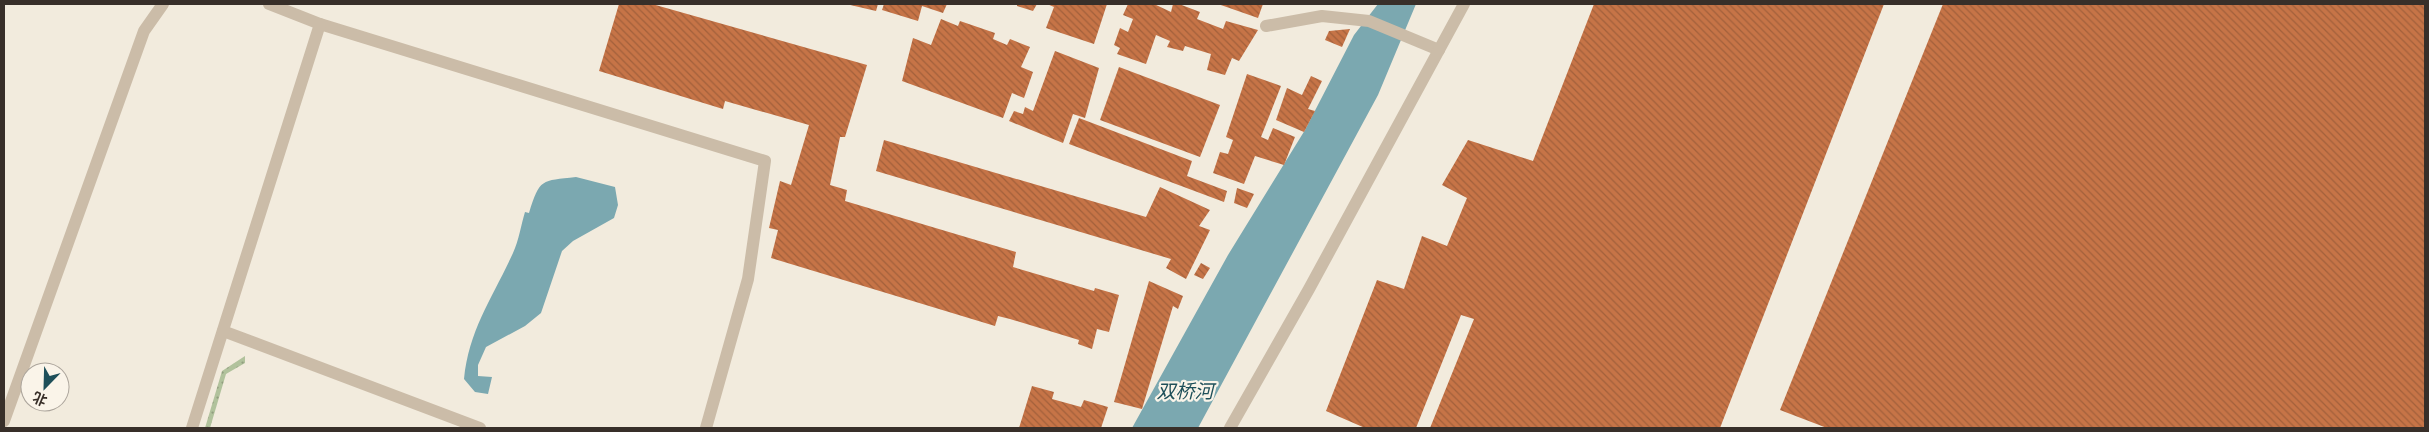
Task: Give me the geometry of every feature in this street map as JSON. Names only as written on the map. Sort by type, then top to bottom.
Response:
[{"type":"lane","points":[[4,421],[144,31],[164,4]]},
{"type":"lane","points":[[269,4],[320,24],[765,161],[748,279],[706,428]]},
{"type":"lane","points":[[1230,428],[1309,289],[1464,4]]},
{"type":"lane","points":[[1266,26],[1322,16],[1369,21],[1414,38],[1438,50]]},
{"type":"lane","points":[[192,428],[320,24]]},
{"type":"lane","points":[[223,331],[480,428]]},
{"type":"green space","points":[[245,356],[245,363],[226,374],[210,428],[205,428],[222,371]]},
{"type":"water","name":"双桥河","points":[[1378,4],[1416,4],[1378,95],[1198,428],[1132,428],[1228,255],[1305,130],[1354,35]]},
{"type":"water","points":[[576,177],[615,187],[618,205],[614,218],[573,241],[562,251],[541,313],[525,326],[486,347],[478,365],[478,376],[492,377],[488,394],[475,392],[464,379],[471,344],[476,329],[515,248],[525,212],[529,213],[539,187],[544,183],[555,179]]},
{"type":"building","points":[[619,4],[652,4],[867,65],[845,137],[840,137],[830,185],[847,190],[845,201],[1016,252],[1013,267],[1094,291],[1095,288],[1119,295],[1109,332],[1097,329],[1092,349],[1078,344],[1079,340],[1010,319],[998,316],[995,326],[771,258],[778,230],[769,228],[780,181],[791,185],[809,125],[725,101],[723,109],[599,71]]},
{"type":"building","points":[[846,4],[878,4],[876,11]]},
{"type":"building","points":[[884,4],[947,4],[943,13],[922,6],[918,21],[882,10]]},
{"type":"building","points":[[1017,4],[1037,4],[1033,11],[1017,6]]},
{"type":"building","points":[[1047,4],[1107,4],[1094,44],[1046,28],[1054,7]]},
{"type":"building","points":[[1128,4],[1154,4],[1171,12],[1173,4],[1179,4],[1200,12],[1197,19],[1223,29],[1226,21],[1258,30],[1239,61],[1232,58],[1225,75],[1207,70],[1211,54],[1185,46],[1183,51],[1167,47],[1170,41],[1156,35],[1146,64],[1117,54],[1120,48],[1114,45],[1120,28],[1128,32],[1133,19],[1123,15]]},
{"type":"building","points":[[1218,4],[1263,4],[1258,18]]},
{"type":"building","points":[[1594,4],[1884,4],[1720,428],[1430,428],[1474,319],[1461,315],[1416,428],[1365,428],[1326,411],[1377,280],[1404,289],[1422,236],[1447,246],[1467,198],[1442,185],[1468,140],[1533,161]]},
{"type":"building","points":[[1943,4],[2425,4],[2425,428],[1827,428],[1780,410]]},
{"type":"building","points":[[941,19],[958,26],[960,21],[995,33],[993,39],[1007,45],[1010,39],[1030,47],[1021,67],[1033,72],[1024,98],[1012,93],[1003,118],[902,81],[913,38],[931,45]]},
{"type":"building","points":[[1350,29],[1342,47],[1325,40],[1329,31]]},
{"type":"building","points":[[1055,51],[1099,68],[1085,118],[1073,114],[1063,143],[1009,121],[1014,111],[1023,114],[1025,107],[1033,111]]},
{"type":"building","points":[[1119,67],[1220,105],[1200,157],[1100,120]]},
{"type":"building","points":[[1247,74],[1281,86],[1261,137],[1268,140],[1273,128],[1295,137],[1284,165],[1255,156],[1244,184],[1213,173],[1220,152],[1228,154],[1233,140],[1226,137]]},
{"type":"building","points":[[1311,76],[1322,81],[1308,109],[1315,111],[1304,132],[1276,120],[1287,88],[1302,95]]},
{"type":"building","points":[[1079,118],[1192,161],[1187,176],[1227,191],[1224,202],[1069,144]]},
{"type":"building","points":[[884,140],[1146,217],[1160,187],[1210,210],[1199,226],[1210,230],[1186,279],[1166,268],[1171,259],[876,171]]},
{"type":"building","points":[[1237,188],[1254,194],[1247,208],[1234,203]]},
{"type":"building","points":[[1201,263],[1210,268],[1203,279],[1194,275]]},
{"type":"building","points":[[1149,281],[1183,296],[1178,309],[1173,306],[1142,409],[1114,402]]},
{"type":"building","points":[[1032,386],[1054,392],[1052,399],[1081,407],[1084,400],[1108,407],[1101,428],[1019,428]]}]
